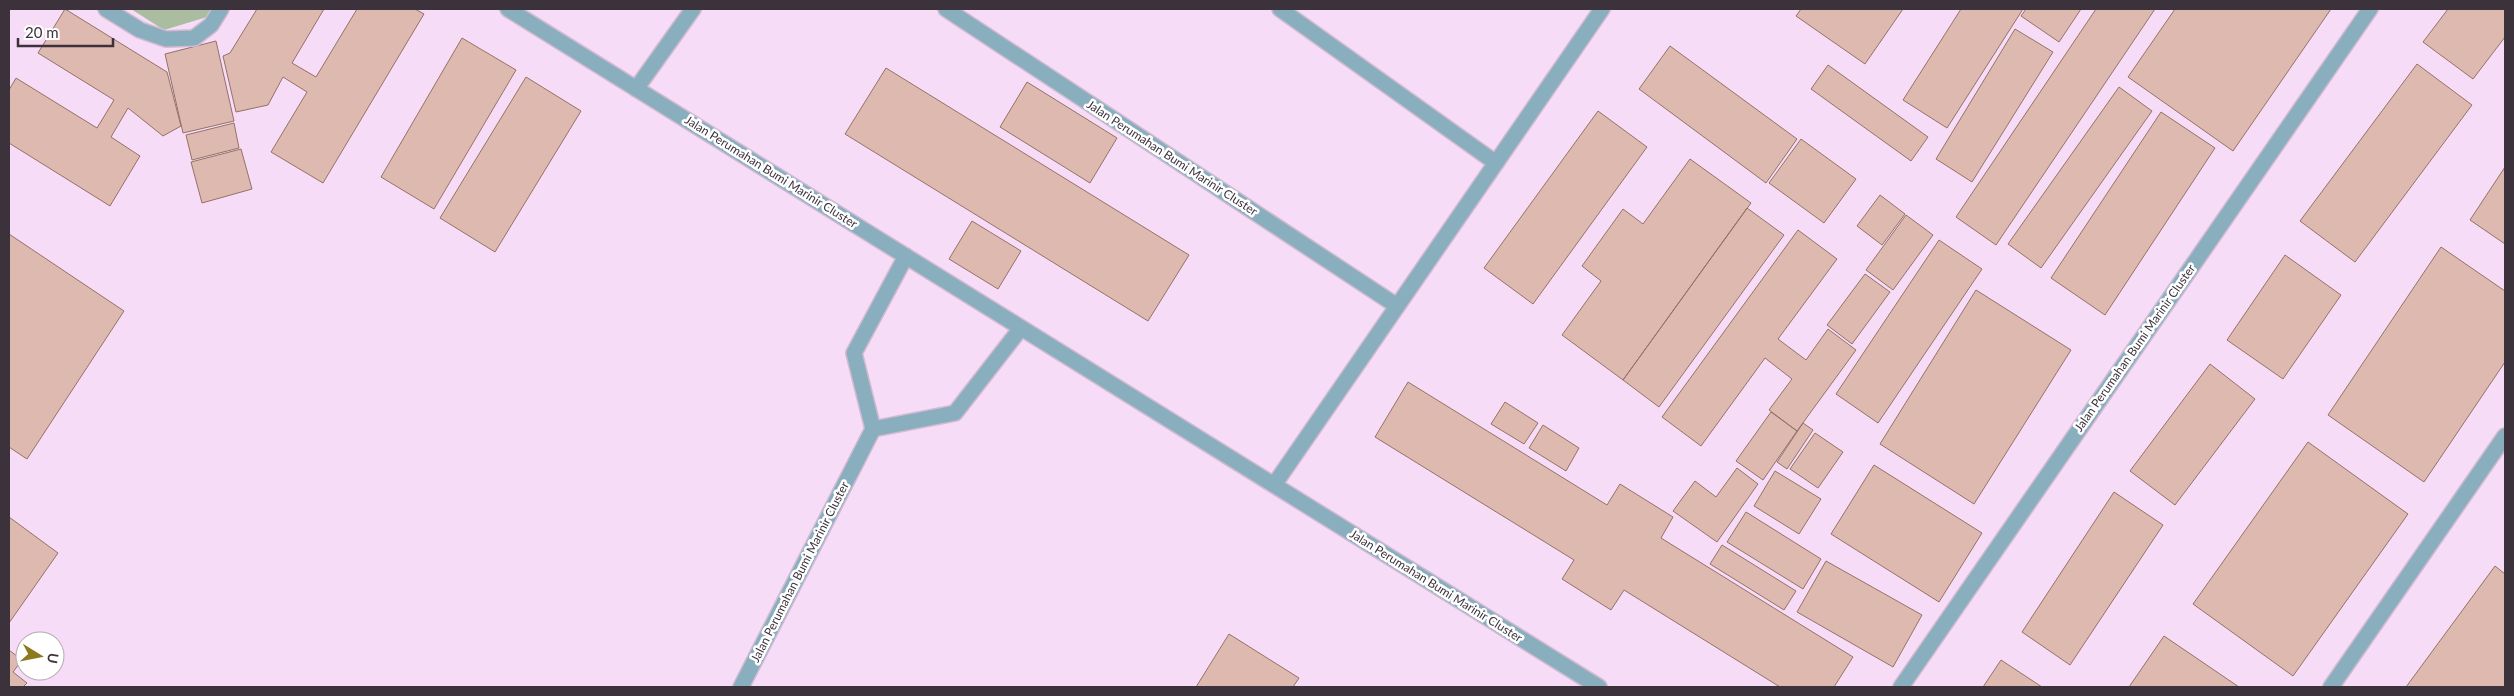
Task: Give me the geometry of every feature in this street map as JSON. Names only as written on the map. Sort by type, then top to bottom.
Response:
[{"type":"street","points":[[106,9],[140,30],[166,39],[194,38],[211,25],[221,9]]},
{"type":"street","name":"Jalan Perumahan Bumi Marinir Cluster","points":[[508,9],[1599,687]]},
{"type":"street","points":[[636,89],[693,9]]},
{"type":"street","name":"Jalan Perumahan Bumi Marinir Cluster","points":[[946,9],[1397,306]]},
{"type":"street","points":[[1280,9],[1496,163]]},
{"type":"street","points":[[1274,485],[1602,9]]},
{"type":"street","name":"Jalan Perumahan Bumi Marinir Cluster","points":[[1901,687],[2370,9]]},
{"type":"street","points":[[906,256],[854,353],[873,430],[955,413],[1021,328]]},
{"type":"street","name":"Jalan Perumahan Bumi Marinir Cluster","points":[[741,687],[873,430]]},
{"type":"street","points":[[2331,687],[2505,436]]},
{"type":"green space","points":[[131,9],[212,9],[207,17],[164,30]]},
{"type":"building","points":[[65,9],[167,72],[181,126],[163,136],[128,108],[111,137],[140,156],[110,206],[9,143],[9,90],[16,78],[97,128],[114,100],[38,53]]},
{"type":"building","points":[[257,9],[324,9],[292,63],[316,77],[357,9],[415,9],[424,14],[323,183],[271,152],[307,92],[283,77],[268,105],[236,112],[223,56],[230,53]]},
{"type":"building","points":[[1801,9],[1903,9],[1865,64],[1796,16]]},
{"type":"building","points":[[1961,9],[2023,9],[1947,128],[1903,100]]},
{"type":"building","points":[[2026,9],[2081,9],[2059,42],[2021,16]]},
{"type":"building","points":[[2096,9],[2155,9],[1996,245],[1956,217]]},
{"type":"building","points":[[2175,9],[2331,9],[2233,151],[2128,77]]},
{"type":"building","points":[[2448,9],[2505,9],[2505,37],[2473,79],[2423,42]]},
{"type":"building","points":[[2015,29],[2053,52],[1972,182],[1936,159]]},
{"type":"building","points":[[462,38],[516,70],[434,209],[381,177]]},
{"type":"building","points":[[216,41],[234,121],[183,133],[165,54]]},
{"type":"building","points":[[1670,46],[1797,139],[1766,183],[1639,89]]},
{"type":"building","points":[[2417,64],[2472,105],[2355,262],[2300,221]]},
{"type":"building","points":[[1828,65],[1928,137],[1911,161],[1811,89]]},
{"type":"building","points":[[886,68],[1189,255],[1148,321],[845,134]]},
{"type":"building","points":[[526,77],[581,111],[495,252],[440,218]]},
{"type":"building","points":[[1027,82],[1117,138],[1090,183],[1000,127]]},
{"type":"building","points":[[2119,87],[2152,111],[2041,268],[2008,244]]},
{"type":"building","points":[[1598,111],[1647,147],[1533,304],[1484,268]]},
{"type":"building","points":[[2161,112],[2215,148],[2105,315],[2051,278]]},
{"type":"building","points":[[234,123],[239,148],[192,160],[186,135]]},
{"type":"building","points":[[1801,139],[1856,179],[1824,223],[1769,183]]},
{"type":"building","points":[[241,149],[252,189],[202,203],[191,162]]},
{"type":"building","points":[[1690,159],[1751,203],[1623,380],[1562,335],[1601,281],[1582,266],[1623,209],[1643,224]]},
{"type":"building","points":[[2505,167],[2505,244],[2470,220]]},
{"type":"building","points":[[1880,195],[1905,214],[1882,245],[1857,226]]},
{"type":"building","points":[[1747,208],[1784,235],[1659,407],[1623,380]]},
{"type":"building","points":[[1906,215],[1933,235],[1893,290],[1866,270]]},
{"type":"building","points":[[972,221],[1021,251],[998,289],[949,259]]},
{"type":"building","points":[[1798,230],[1837,259],[1778,339],[1806,360],[1828,329],[1856,350],[1797,431],[1769,410],[1792,379],[1765,358],[1701,446],[1662,417]]},
{"type":"building","points":[[9,234],[124,311],[27,459],[9,447]]},
{"type":"building","points":[[1939,240],[1982,269],[1878,423],[1836,394]]},
{"type":"building","points":[[2441,247],[2505,291],[2505,362],[2424,482],[2328,415]]},
{"type":"building","points":[[2285,255],[2341,295],[2283,379],[2227,340]]},
{"type":"building","points":[[1865,274],[1890,292],[1852,344],[1827,325]]},
{"type":"building","points":[[1976,290],[2071,350],[1974,504],[1880,444]]},
{"type":"building","points":[[2210,364],[2255,399],[2175,505],[2130,471]]},
{"type":"building","points":[[1408,382],[1607,505],[1620,484],[1673,517],[1661,538],[1853,657],[1834,687],[1780,687],[1624,590],[1611,610],[1562,579],[1574,560],[1375,437]]},
{"type":"building","points":[[1505,402],[1538,423],[1524,444],[1491,424]]},
{"type":"building","points":[[1771,412],[1797,431],[1763,480],[1736,461]]},
{"type":"building","points":[[1803,423],[1813,430],[1787,469],[1777,462]]},
{"type":"building","points":[[1543,425],[1579,448],[1566,471],[1529,448]]},
{"type":"building","points":[[1815,433],[1843,452],[1818,488],[1790,469]]},
{"type":"building","points":[[2308,442],[2408,514],[2293,676],[2193,604]]},
{"type":"building","points":[[1874,465],[1982,533],[1939,602],[1831,534]]},
{"type":"building","points":[[1737,468],[1758,484],[1717,542],[1673,511],[1695,481],[1716,497]]},
{"type":"building","points":[[1775,471],[1821,499],[1799,534],[1754,506]]},
{"type":"building","points":[[2114,492],[2163,525],[2070,665],[2022,632]]},
{"type":"building","points":[[1746,512],[1821,559],[1803,589],[1727,542]]},
{"type":"building","points":[[9,517],[58,553],[9,623]]},
{"type":"building","points":[[1722,545],[1796,591],[1784,610],[1710,564]]},
{"type":"building","points":[[1826,561],[1922,615],[1893,667],[1797,612]]},
{"type":"building","points":[[2495,566],[2505,574],[2505,687],[2406,687]]},
{"type":"building","points":[[1229,634],[1299,678],[1293,687],[1196,687]]},
{"type":"building","points":[[2164,636],[2239,687],[2129,687]]},
{"type":"building","points":[[9,650],[15,655],[15,669],[13,672],[15,674],[15,681],[24,681],[27,683],[23,687],[9,687]]},
{"type":"building","points":[[2001,660],[2042,687],[1983,687]]}]
